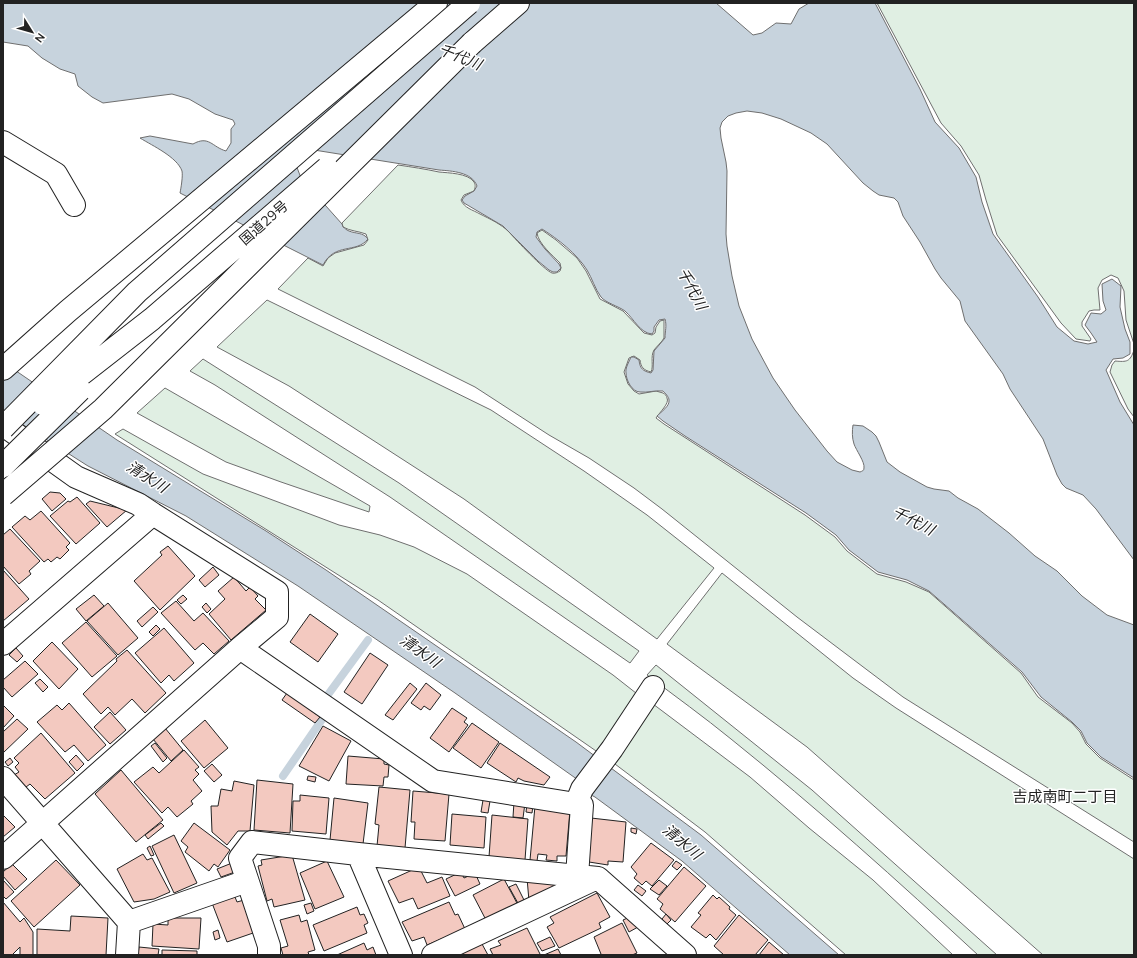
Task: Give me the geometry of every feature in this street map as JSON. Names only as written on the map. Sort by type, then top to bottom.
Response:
[{"type":"main road","points":[[3,369],[68,311],[436,3]]},
{"type":"main road","points":[[3,428],[137,292],[469,3]]},
{"type":"main road","name":"国道29号","points":[[3,435],[155,317],[518,3]]},
{"type":"main road","points":[[3,496],[103,410],[472,43]]},
{"type":"main road","points":[[3,142],[56,174],[74,205]]},
{"type":"main road","points":[[3,466],[155,317]]},
{"type":"main road","points":[[3,425],[76,477],[138,504],[277,592],[277,617],[3,858]]},
{"type":"main road","points":[[3,644],[153,514]]},
{"type":"main road","points":[[240,648],[432,781],[579,796]]},
{"type":"main road","points":[[579,796],[653,687]]},
{"type":"main road","points":[[3,778],[129,922],[127,955]]},
{"type":"main road","points":[[579,796],[582,804],[588,877]]},
{"type":"main road","points":[[269,955],[269,946],[240,858],[252,842],[588,877],[674,953]]},
{"type":"main road","points":[[358,854],[401,955]]},
{"type":"main road","points":[[433,955],[588,877]]},
{"type":"main road","points":[[129,922],[247,881]]},
{"type":"green space","points":[[877,3],[1134,3],[1134,344],[1126,320],[1124,291],[1118,278],[1111,275],[1102,280],[1098,288],[1100,310],[1089,311],[1082,322],[1082,326],[1091,339],[1090,341],[1076,339],[1061,323],[997,235],[979,175],[961,146],[941,123]]},
{"type":"green space","points":[[398,165],[458,174],[471,179],[475,183],[475,189],[474,191],[464,195],[461,200],[462,203],[506,229],[548,271],[555,273],[560,271],[561,268],[560,263],[546,249],[538,237],[537,233],[542,230],[577,258],[586,271],[600,299],[623,311],[644,333],[652,335],[655,333],[656,327],[660,321],[664,320],[664,338],[654,350],[651,372],[643,368],[640,360],[634,356],[629,358],[624,372],[628,384],[639,394],[656,391],[663,393],[666,396],[668,400],[667,403],[656,418],[805,515],[835,537],[847,551],[877,574],[906,582],[929,592],[1021,673],[1038,697],[1072,723],[1080,732],[1086,744],[1100,758],[1134,780],[1134,842],[903,697],[797,617],[662,509],[589,458],[549,435],[475,387],[278,289],[308,258],[323,266],[328,258],[335,253],[364,245],[368,240],[366,234],[343,227],[342,223]]},
{"type":"green space","points":[[267,300],[491,410],[584,471],[647,515],[714,568],[657,639],[464,499],[289,386],[217,347]]},
{"type":"green space","points":[[1134,350],[1134,417],[1128,409],[1110,372],[1115,361],[1128,360]]},
{"type":"green space","points":[[203,359],[399,483],[639,651],[630,663],[390,497],[215,385],[190,371]]},
{"type":"green space","points":[[165,388],[370,506],[369,512],[226,462],[137,413]]},
{"type":"green space","points":[[123,429],[203,474],[339,525],[380,535],[414,547],[467,574],[613,675],[641,697],[599,753],[378,600],[115,434]]},
{"type":"green space","points":[[722,573],[853,678],[896,708],[1134,859],[1134,955],[1043,955],[807,747],[667,644]]},
{"type":"green space","points":[[656,665],[812,790],[997,955],[978,955],[795,791],[721,731],[647,675]]},
{"type":"green space","points":[[649,701],[750,777],[809,828],[873,880],[953,955],[846,955],[705,832],[611,761]]},
{"type":"water","name":"千代川","points":[[3,3],[716,3],[753,35],[762,33],[776,23],[791,24],[799,9],[809,3],[875,3],[920,89],[935,122],[959,148],[976,177],[982,202],[993,234],[1038,297],[1057,327],[1074,341],[1088,344],[1097,342],[1085,325],[1091,313],[1101,314],[1106,310],[1103,301],[1102,284],[1112,279],[1121,286],[1120,307],[1125,329],[1130,342],[1130,354],[1123,358],[1113,359],[1106,370],[1120,402],[1134,425],[1134,560],[1096,509],[1083,495],[1066,488],[1062,484],[1043,439],[1010,389],[1003,374],[965,321],[960,301],[935,269],[903,216],[898,202],[894,198],[879,195],[873,191],[863,183],[827,144],[811,133],[781,119],[762,113],[747,111],[728,116],[722,122],[720,128],[727,171],[727,246],[739,306],[752,339],[773,378],[795,410],[837,462],[852,470],[860,472],[863,470],[864,465],[854,444],[852,432],[853,425],[863,426],[876,436],[887,462],[900,472],[927,487],[949,491],[958,498],[978,509],[1009,533],[1035,556],[1057,571],[1082,596],[1107,615],[1134,625],[1134,778],[1101,757],[1087,743],[1081,731],[1072,722],[1041,697],[1022,672],[929,591],[907,580],[878,572],[849,550],[836,535],[806,513],[685,436],[657,416],[668,404],[668,396],[663,391],[643,392],[634,390],[628,382],[626,371],[631,357],[634,357],[639,360],[642,369],[651,373],[653,370],[654,351],[665,338],[665,319],[659,320],[654,327],[652,334],[644,331],[625,311],[601,297],[587,270],[578,258],[561,242],[542,229],[537,232],[536,237],[561,268],[557,272],[549,270],[503,226],[464,203],[462,200],[465,196],[474,191],[477,186],[471,178],[461,173],[314,150],[293,157],[301,178],[343,227],[349,231],[364,235],[368,239],[358,246],[333,253],[323,265],[180,193],[182,171],[179,166],[164,152],[140,138],[150,136],[193,144],[207,141],[226,151],[231,143],[231,129],[235,124],[233,120],[215,114],[189,99],[172,94],[103,103],[92,97],[78,86],[75,74],[60,69],[42,58],[28,46],[3,42]]},
{"type":"water","name":"清水川","points":[[3,362],[117,440],[266,531],[326,570],[576,742],[701,835],[839,955],[790,955],[682,861],[595,797],[587,793],[581,782],[455,693],[298,586],[186,516],[88,466],[14,419],[3,411]]},
{"type":"building","points":[[50,492],[60,493],[66,499],[52,511],[42,499]]},
{"type":"building","points":[[77,497],[100,523],[76,544],[50,516],[68,501],[70,502]]},
{"type":"building","points":[[90,501],[127,510],[107,527],[86,504]]},
{"type":"building","points":[[41,511],[70,543],[66,547],[69,550],[60,559],[57,557],[51,562],[48,559],[44,562],[12,527],[25,516],[30,520]]},
{"type":"building","points":[[10,529],[40,561],[29,571],[31,574],[19,584],[3,566],[3,535]]},
{"type":"building","points":[[168,546],[195,576],[160,610],[134,581],[162,555],[160,552]]},
{"type":"building","points":[[213,567],[219,575],[205,587],[199,580]]},
{"type":"building","points":[[3,570],[29,599],[3,621]]},
{"type":"building","points":[[234,577],[246,591],[250,587],[258,596],[255,599],[266,610],[231,640],[209,614],[225,599],[218,591]]},
{"type":"building","points":[[94,595],[104,606],[86,621],[76,609]]},
{"type":"building","points":[[183,595],[187,599],[181,604],[177,600]]},
{"type":"building","points":[[176,601],[194,621],[203,613],[229,641],[214,654],[203,643],[195,650],[161,613]]},
{"type":"building","points":[[108,603],[138,638],[118,655],[87,621]]},
{"type":"building","points":[[206,603],[211,609],[207,613],[202,607]]},
{"type":"building","points":[[153,607],[158,612],[142,627],[137,621]]},
{"type":"building","points":[[310,614],[338,634],[318,662],[290,642]]},
{"type":"building","points":[[86,622],[117,656],[92,677],[62,643]]},
{"type":"building","points":[[156,625],[160,629],[153,636],[149,632]]},
{"type":"building","points":[[164,628],[194,663],[174,681],[169,675],[161,683],[135,653]]},
{"type":"building","points":[[52,642],[78,669],[59,689],[33,661]]},
{"type":"building","points":[[16,648],[23,656],[17,662],[9,655]]},
{"type":"building","points":[[127,650],[166,693],[145,713],[132,699],[115,715],[108,707],[101,714],[83,694],[117,661],[116,659]]},
{"type":"building","points":[[370,653],[388,665],[362,704],[344,692]]},
{"type":"building","points":[[25,661],[38,674],[12,697],[3,687],[3,680]]},
{"type":"building","points":[[40,679],[48,687],[43,692],[35,683]]},
{"type":"building","points":[[410,683],[417,689],[393,720],[385,715]]},
{"type":"building","points":[[426,683],[441,695],[430,710],[424,706],[421,710],[411,703]]},
{"type":"building","points":[[287,693],[320,717],[315,723],[282,700]]},
{"type":"building","points":[[69,703],[106,745],[88,761],[74,745],[65,752],[37,722],[57,705],[62,710]]},
{"type":"building","points":[[3,705],[14,716],[3,728]]},
{"type":"building","points":[[452,708],[467,718],[464,722],[468,725],[449,752],[430,738]]},
{"type":"building","points":[[110,712],[126,730],[110,744],[94,727]]},
{"type":"building","points":[[17,719],[28,729],[3,753],[3,732]]},
{"type":"building","points":[[205,720],[228,748],[204,768],[181,741]]},
{"type":"building","points":[[472,723],[499,742],[481,768],[453,748]]},
{"type":"building","points":[[323,726],[351,741],[329,781],[299,766]]},
{"type":"building","points":[[165,728],[183,750],[171,761],[153,739]]},
{"type":"building","points":[[41,733],[75,773],[45,799],[30,784],[26,787],[14,775],[19,772],[15,767],[19,763],[14,758]]},
{"type":"building","points":[[155,743],[167,758],[163,762],[151,746]]},
{"type":"building","points":[[500,743],[550,777],[544,785],[524,781],[518,778],[516,782],[487,763]]},
{"type":"building","points":[[184,750],[199,767],[195,770],[199,774],[193,780],[202,791],[191,801],[193,804],[177,817],[168,807],[162,813],[134,782],[153,767],[159,773]]},
{"type":"building","points":[[76,755],[84,764],[77,771],[69,762]]},
{"type":"building","points":[[348,756],[384,759],[384,764],[389,765],[388,777],[384,777],[383,786],[346,784]]},
{"type":"building","points":[[10,758],[13,762],[8,766],[5,762]]},
{"type":"building","points":[[212,764],[222,775],[214,782],[204,771]]},
{"type":"building","points":[[121,770],[163,820],[136,842],[95,794]]},
{"type":"building","points":[[308,776],[316,777],[315,782],[307,780]]},
{"type":"building","points":[[257,780],[293,784],[290,833],[254,830]]},
{"type":"building","points":[[234,781],[254,785],[250,831],[238,831],[227,845],[212,832],[211,806],[218,806],[221,789],[232,791]]},
{"type":"building","points":[[379,787],[410,790],[405,848],[377,846],[379,825],[375,824]]},
{"type":"building","points":[[413,791],[449,794],[445,841],[414,839],[415,822],[411,822]]},
{"type":"building","points":[[300,795],[329,798],[326,834],[292,831],[293,801],[300,801]]},
{"type":"building","points":[[334,798],[368,803],[363,844],[330,840]]},
{"type":"building","points":[[483,800],[490,801],[488,813],[481,812]]},
{"type":"building","points":[[514,802],[525,803],[523,818],[513,817]]},
{"type":"building","points":[[527,804],[533,805],[532,813],[526,812]]},
{"type":"building","points":[[535,806],[570,810],[566,856],[557,856],[557,861],[546,860],[547,855],[538,854],[537,861],[530,860]]},
{"type":"building","points":[[452,814],[486,817],[484,848],[450,845]]},
{"type":"building","points":[[3,815],[15,827],[3,837]]},
{"type":"building","points":[[492,815],[528,819],[525,860],[489,857]]},
{"type":"building","points":[[591,818],[626,822],[623,862],[608,861],[608,865],[589,862]]},
{"type":"building","points":[[161,823],[164,826],[148,839],[145,835]]},
{"type":"building","points":[[194,823],[230,850],[218,867],[214,864],[209,871],[185,852],[188,847],[181,841]]},
{"type":"building","points":[[631,828],[637,829],[636,834],[631,832]]},
{"type":"building","points":[[174,835],[197,883],[174,893],[152,846]]},
{"type":"building","points":[[651,843],[674,860],[652,886],[646,881],[642,885],[634,878],[637,874],[631,867]]},
{"type":"building","points":[[150,846],[154,855],[151,856],[147,848]]},
{"type":"building","points":[[143,854],[147,860],[152,858],[170,892],[154,899],[134,902],[117,869]]},
{"type":"building","points":[[292,855],[305,900],[274,907],[272,899],[267,901],[258,866],[262,865],[261,860]]},
{"type":"building","points":[[56,860],[80,885],[34,927],[11,901]]},
{"type":"building","points":[[327,861],[344,897],[315,909],[300,873]]},
{"type":"building","points":[[676,861],[682,865],[677,870],[672,866]]},
{"type":"building","points":[[232,863],[235,872],[221,877],[217,869]]},
{"type":"building","points":[[12,864],[27,879],[15,890],[3,876],[3,872]]},
{"type":"building","points":[[419,867],[427,883],[442,877],[450,896],[418,909],[413,898],[399,903],[388,881]]},
{"type":"building","points":[[684,867],[706,886],[675,922],[660,909],[663,904],[657,899]]},
{"type":"building","points":[[461,872],[464,878],[475,873],[480,884],[455,896],[446,879]]},
{"type":"building","points":[[527,878],[559,882],[560,887],[529,901]]},
{"type":"building","points":[[504,879],[518,905],[486,920],[473,895]]},
{"type":"building","points":[[3,880],[14,892],[6,899],[3,896]]},
{"type":"building","points":[[659,880],[667,886],[659,895],[650,889]]},
{"type":"building","points":[[516,884],[525,902],[519,905],[509,887]]},
{"type":"building","points":[[638,885],[646,891],[642,896],[634,890]]},
{"type":"building","points":[[597,893],[610,917],[599,923],[601,928],[559,948],[547,927],[554,923],[550,917]]},
{"type":"building","points":[[713,895],[717,899],[719,897],[736,915],[716,940],[710,934],[706,938],[691,927],[701,915],[698,913]]},
{"type":"building","points":[[235,897],[237,902],[244,900],[256,932],[227,942],[212,903]]},
{"type":"building","points":[[3,902],[20,922],[24,918],[33,932],[33,955],[20,955],[20,947],[12,955],[3,955]]},
{"type":"building","points":[[449,902],[455,915],[458,914],[465,929],[427,945],[424,937],[412,941],[402,922]]},
{"type":"building","points":[[311,903],[314,911],[307,914],[304,905]]},
{"type":"building","points":[[357,907],[360,915],[364,914],[368,923],[364,925],[367,933],[324,951],[313,925]]},
{"type":"building","points":[[666,914],[671,920],[667,924],[662,919]]},
{"type":"building","points":[[299,915],[301,922],[307,920],[315,950],[308,952],[309,955],[283,955],[281,948],[288,946],[280,920]]},
{"type":"building","points":[[739,915],[768,940],[755,955],[724,955],[714,946]]},
{"type":"building","points":[[71,916],[108,918],[106,955],[37,955],[37,929],[70,931]]},
{"type":"building","points":[[632,916],[638,927],[629,932],[623,920]]},
{"type":"building","points":[[168,918],[201,918],[199,949],[152,946],[153,924],[168,925]]},
{"type":"building","points":[[622,923],[637,953],[632,955],[599,955],[601,954],[594,937]]},
{"type":"building","points":[[527,928],[540,954],[539,955],[493,955],[490,949],[501,945],[498,941]]},
{"type":"building","points":[[218,930],[220,938],[215,940],[213,932]]},
{"type":"building","points":[[550,937],[555,946],[542,951],[537,943]]},
{"type":"building","points":[[769,942],[784,955],[759,955]]},
{"type":"building","points":[[364,943],[367,950],[373,947],[376,955],[337,955]]},
{"type":"building","points":[[482,944],[488,955],[458,955]]},
{"type":"building","points":[[139,947],[159,949],[158,955],[138,955]]},
{"type":"building","points":[[558,949],[561,955],[544,955]]},
{"type":"building","points":[[162,950],[197,951],[197,955],[162,955]]},
{"type":"waterway","points":[[327,696],[368,640]]},
{"type":"waterway","points":[[283,776],[323,718]]},
{"type":"district","name":"吉成南町二丁目","points":[[1065,797]]}]
